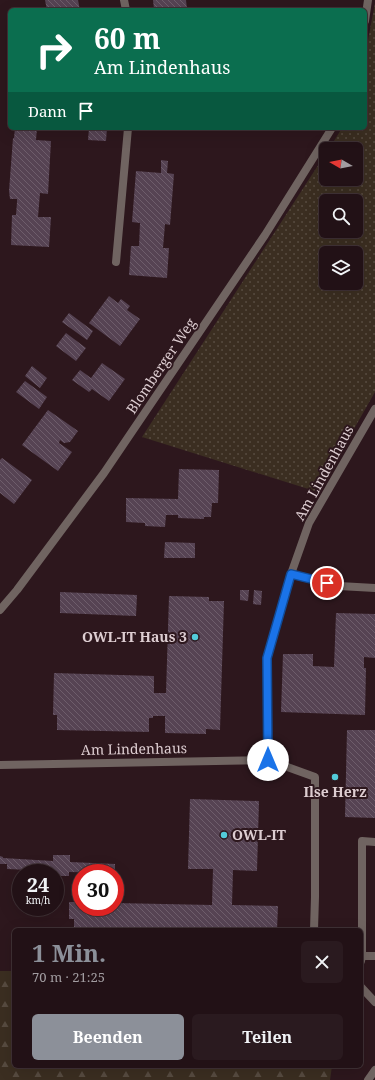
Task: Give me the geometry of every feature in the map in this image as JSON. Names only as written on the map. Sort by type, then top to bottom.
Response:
[{"type":"street","points":[[116,262],[128,130]]},
{"type":"street","name":"Blomberger Weg","points":[[0,610],[17,590],[104,473],[265,235],[331,130]]},
{"type":"street","name":"Am Lindenhaus","points":[[268,760],[267,658],[291,574],[309,523],[375,409]]},
{"type":"street","points":[[291,574],[339,586],[375,588]]},
{"type":"street","name":"Am Lindenhaus","points":[[0,765],[268,760],[315,777],[314,928]]},
{"type":"street","points":[[362,928],[362,841],[375,842]]},
{"type":"street","points":[[363,958],[375,956]]},
{"type":"street","points":[[363,989],[375,1002]]},
{"type":"street","points":[[368,1080],[375,1070]]},
{"type":"green space","points":[[375,3],[375,392],[318,492],[142,437],[319,164],[319,186],[363,186],[363,142],[333,142],[341,130],[367,130],[367,45]]},
{"type":"green space","points":[[0,971],[12,971],[12,1068],[332,1068],[330,1080],[0,1080]]},
{"type":"building","points":[[45,0],[78,0],[80,8],[47,8]]},
{"type":"building","points":[[153,0],[186,0],[187,8],[154,8]]},
{"type":"building","points":[[15,130],[37,130],[36,140],[51,141],[48,194],[40,193],[38,217],[51,217],[49,247],[11,245],[12,215],[16,215],[17,202],[17,199],[10,199],[9,191]]},
{"type":"building","points":[[89,130],[107,130],[106,141],[88,140]]},
{"type":"building","points":[[161,160],[168,161],[167,173],[174,174],[170,225],[165,224],[163,248],[169,248],[167,278],[129,275],[131,246],[139,246],[140,223],[132,222],[136,171],[161,173]]},
{"type":"building","points":[[109,296],[118,303],[121,299],[130,306],[127,310],[140,319],[120,346],[89,323]]},
{"type":"building","points":[[69,313],[93,331],[87,340],[62,322]]},
{"type":"building","points":[[66,333],[86,348],[76,361],[56,346]]},
{"type":"building","points":[[102,363],[125,379],[109,401],[92,389],[89,392],[72,380],[80,370],[91,378]]},
{"type":"building","points":[[32,366],[47,378],[40,388],[25,376]]},
{"type":"building","points":[[25,381],[47,397],[39,409],[16,392]]},
{"type":"building","points":[[48,410],[78,431],[70,442],[64,443],[60,440],[59,443],[72,452],[58,471],[22,445]]},
{"type":"building","points":[[2,458],[32,480],[14,504],[0,493],[0,460]]},
{"type":"building","points":[[179,469],[219,470],[218,503],[212,503],[211,517],[204,517],[204,519],[178,518],[178,515],[166,515],[165,527],[145,526],[145,523],[126,522],[126,498],[178,499]]},
{"type":"building","points":[[165,542],[195,543],[195,558],[164,558]]},
{"type":"building","points":[[240,590],[249,590],[248,601],[240,600]]},
{"type":"building","points":[[254,590],[262,591],[261,605],[253,604]]},
{"type":"building","points":[[60,592],[137,595],[136,616],[60,613]]},
{"type":"building","name":"OWL-IT Haus 3","points":[[169,596],[209,597],[209,601],[224,601],[220,730],[206,729],[206,734],[165,733],[165,716],[153,716],[153,718],[149,718],[149,732],[57,730],[57,715],[53,715],[54,673],[154,676],[154,693],[166,693]]},
{"type":"building","points":[[336,613],[375,614],[375,658],[364,657],[364,668],[366,668],[365,715],[281,712],[283,654],[313,654],[313,666],[334,667]]},
{"type":"building","points":[[347,730],[375,730],[375,818],[345,817]]},
{"type":"building","points":[[190,799],[259,801],[257,871],[233,870],[232,905],[278,906],[277,928],[74,928],[74,919],[69,919],[69,902],[72,902],[72,916],[124,916],[124,903],[212,905],[213,869],[188,869]]},
{"type":"building","points":[[53,855],[70,855],[70,862],[115,864],[72,864],[72,872],[69,872],[69,876],[64,876],[64,864],[12,864],[12,869],[7,869],[7,864],[0,864],[0,856],[3,858],[53,861]]},
{"type":"place","name":"OWL-IT Haus 3","points":[[195,637]]},
{"type":"place","name":"Ilse Herz","points":[[335,777]]},
{"type":"place","name":"OWL-IT","points":[[224,835]]},
{"type":"route","points":[[268,760],[267,658],[291,574],[327,583]]}]
